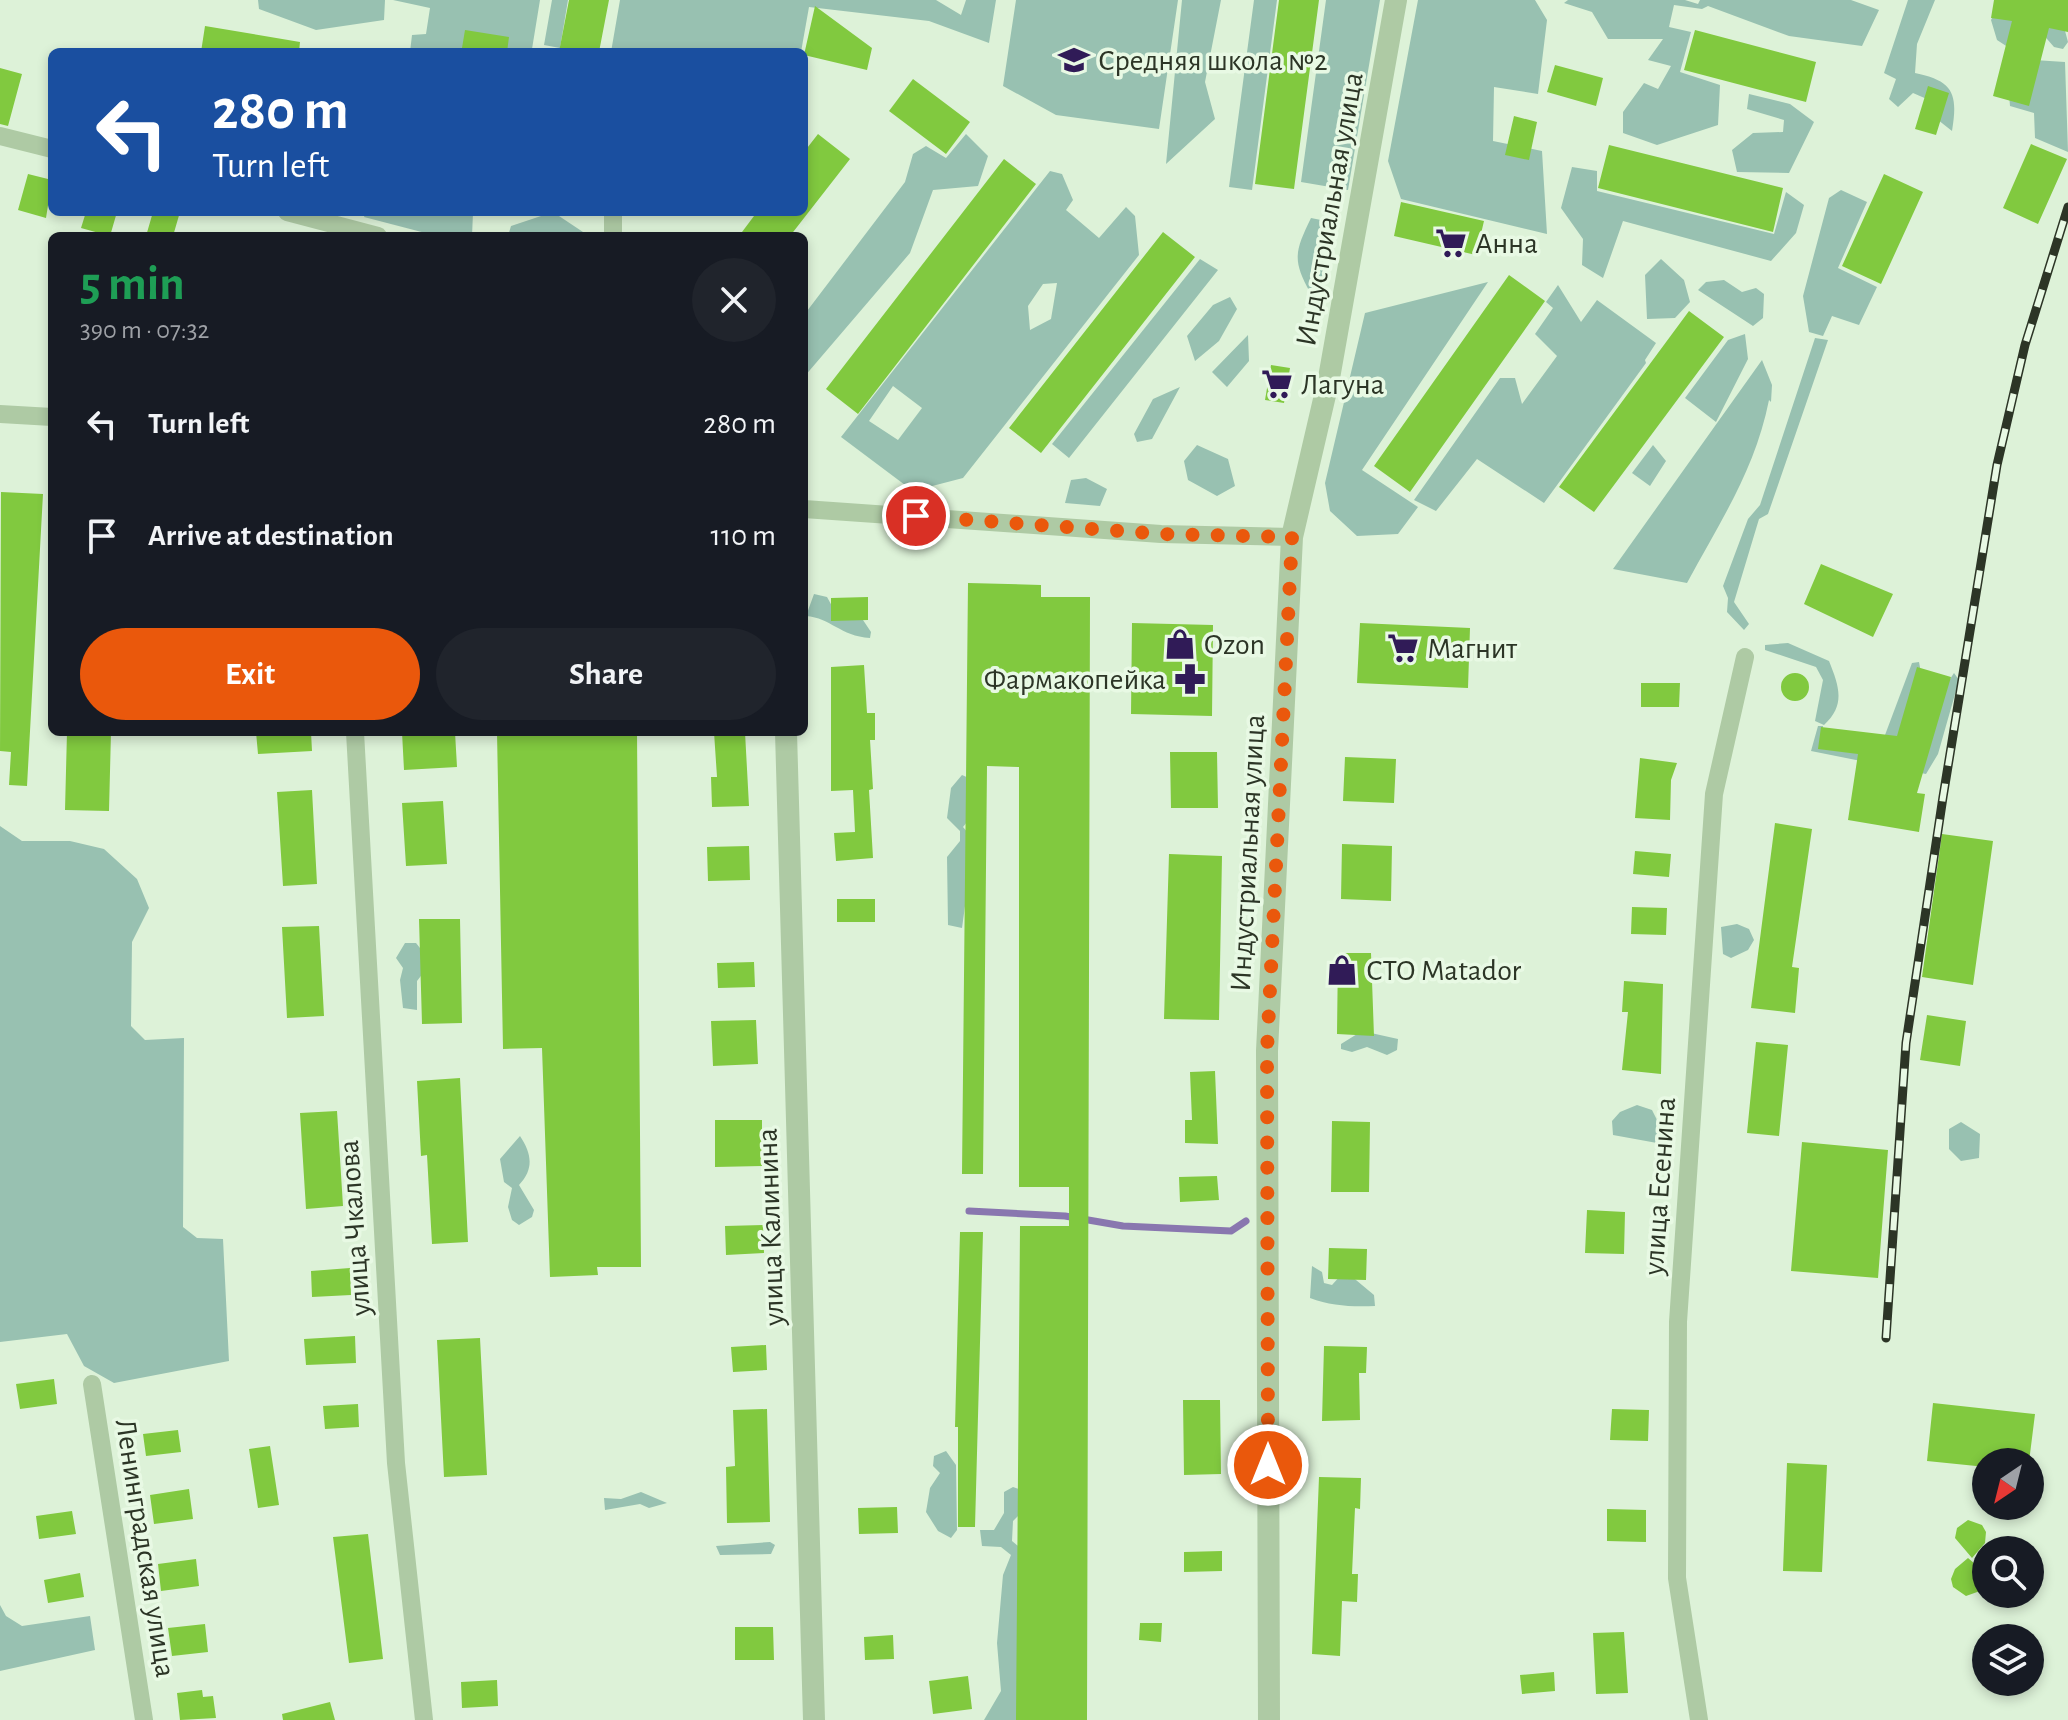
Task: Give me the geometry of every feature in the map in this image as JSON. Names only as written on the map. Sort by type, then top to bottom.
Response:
[{"type":"street","name":"Индустриальная улица","points":[[1269,1720],[1267,1051],[1292,537],[1329,378],[1396,0]]},
{"type":"street","points":[[0,136],[48,148]]},
{"type":"street","points":[[302,216],[363,232]]},
{"type":"street","points":[[0,414],[48,417]]},
{"type":"street","points":[[808,509],[1161,534],[1292,537]]},
{"type":"street","name":"улица Есенина","points":[[1699,1720],[1677,1578],[1678,1322],[1714,794],[1745,657]]},
{"type":"street","name":"улица Чкалова","points":[[355,736],[396,1463],[424,1720]]},
{"type":"street","name":"улица Калинина","points":[[786,736],[814,1720]]},
{"type":"street","name":"Ленинградская улица","points":[[92,1384],[144,1720]]},
{"type":"green space","points":[[258,0],[385,0],[384,20],[316,30],[259,9]]},
{"type":"green space","points":[[393,0],[540,0],[532,48],[410,48],[412,35],[426,34],[430,8]]},
{"type":"green space","points":[[552,0],[568,0],[560,48],[544,45]]},
{"type":"green space","points":[[620,0],[936,0],[961,15],[966,0],[996,0],[989,43],[929,21],[809,7],[802,48],[612,48]]},
{"type":"green space","name":"Средняя школа №2","points":[[1016,0],[1178,0],[1159,129],[1056,115],[1003,86]]},
{"type":"green space","points":[[1182,0],[1221,0],[1205,82],[1215,119],[1166,164]]},
{"type":"green space","points":[[1254,0],[1277,0],[1252,190],[1229,187]]},
{"type":"green space","points":[[1326,0],[1380,0],[1348,190],[1301,182]]},
{"type":"green space","points":[[1418,0],[1535,0],[1547,20],[1538,94],[1494,87],[1493,141],[1542,151],[1547,234],[1401,199],[1388,161]]},
{"type":"green space","points":[[1568,0],[1685,0],[1698,4],[1700,0],[1851,0],[1879,10],[1862,46],[1789,36],[1708,6],[1702,9],[1674,5],[1669,27],[1691,32],[1680,72],[1720,85],[1718,125],[1657,145],[1623,133],[1623,112],[1644,83],[1658,89],[1671,66],[1648,60],[1663,39],[1608,39],[1592,12],[1564,3]]},
{"type":"green space","points":[[1908,0],[1935,0],[1917,44],[1915,73],[1938,80],[1950,91],[1954,107],[1952,131],[1933,116],[1936,103],[1913,93],[1898,107],[1889,99],[1896,79],[1884,73]]},
{"type":"green space","points":[[2000,5],[2064,27],[2068,42],[2063,49],[2054,47],[2041,32],[2020,55],[1997,40],[1991,20]]},
{"type":"green space","points":[[2034,60],[2065,62],[2068,152],[2035,138],[2034,113],[2010,106],[2009,94]]},
{"type":"green space","points":[[1749,94],[1790,104],[1814,122],[1789,173],[1737,172],[1732,150],[1753,133],[1783,132],[1784,120],[1747,109]]},
{"type":"green space","points":[[966,134],[988,156],[978,186],[933,190],[910,253],[808,372],[808,310],[905,182],[913,154],[926,146],[946,158]]},
{"type":"green space","points":[[1572,167],[1597,171],[1597,191],[1774,234],[1786,192],[1804,205],[1796,233],[1771,261],[1623,221],[1603,278],[1582,265],[1583,239],[1561,208]]},
{"type":"green space","points":[[1050,171],[1062,174],[1073,200],[1066,210],[1099,238],[1126,207],[1135,216],[1139,255],[963,478],[913,491],[841,437]],"holes":[[[1057,283],[1051,319],[1030,330],[1028,306],[1043,284]],[[893,386],[922,408],[898,440],[869,421]]]},
{"type":"green space","points":[[1841,190],[1867,202],[1838,268],[1877,287],[1859,325],[1832,316],[1823,336],[1809,332],[1803,296],[1829,198]]},
{"type":"green space","points":[[473,216],[472,232],[422,232],[364,217]]},
{"type":"green space","points":[[541,216],[559,216],[583,232],[509,232],[511,226]]},
{"type":"green space","points":[[1311,218],[1331,222],[1322,254],[1325,285],[1310,292],[1300,272],[1298,255]]},
{"type":"green space","points":[[1200,259],[1218,270],[1069,458],[1052,444]]},
{"type":"green space","points":[[1661,259],[1684,280],[1690,302],[1675,318],[1647,319],[1645,275]]},
{"type":"green space","points":[[1724,280],[1742,292],[1756,288],[1764,294],[1763,318],[1753,326],[1698,290],[1706,282]]},
{"type":"green space","points":[[1488,282],[1362,470],[1418,507],[1398,534],[1357,536],[1330,511],[1325,483],[1365,313]]},
{"type":"green space","points":[[1558,285],[1581,322],[1597,300],[1656,343],[1646,363],[1544,503],[1477,459],[1436,511],[1414,500],[1500,378],[1515,378],[1522,404],[1557,356],[1535,334],[1553,308],[1546,302]]},
{"type":"green space","points":[[1230,297],[1237,309],[1219,341],[1195,361],[1187,336],[1213,305]]},
{"type":"green space","points":[[1745,334],[1748,359],[1716,422],[1685,398],[1728,340]]},
{"type":"green space","points":[[1248,335],[1249,361],[1227,387],[1212,372]]},
{"type":"green space","points":[[1815,338],[1828,340],[1768,514],[1759,519],[1734,602],[1749,624],[1744,630],[1727,612],[1728,598],[1723,586],[1748,519],[1760,505]]},
{"type":"green space","points":[[1762,360],[1772,385],[1771,402],[1769,400],[1746,472],[1687,583],[1613,569]]},
{"type":"green space","points":[[1180,387],[1152,439],[1137,442],[1134,434],[1153,399]]},
{"type":"green space","points":[[1197,445],[1228,459],[1235,486],[1217,496],[1188,480],[1184,461]]},
{"type":"green space","points":[[1653,445],[1666,461],[1650,486],[1632,473]]},
{"type":"green space","points":[[1086,478],[1107,489],[1100,506],[1065,503],[1071,480]]},
{"type":"green space","points":[[814,594],[827,597],[837,615],[861,617],[871,632],[870,638],[851,634],[808,616]]},
{"type":"green space","points":[[1788,643],[1829,661],[1836,679],[1838,703],[1824,725],[1815,721],[1823,680],[1816,667],[1765,650],[1765,645]]},
{"type":"green space","points":[[1919,662],[1921,673],[1948,682],[1954,673],[1959,680],[1938,754],[1926,774],[1811,751],[1818,726],[1823,726],[1821,747],[1885,735],[1912,663]]},
{"type":"green space","points":[[962,775],[971,779],[971,817],[963,827],[974,840],[962,928],[948,925],[947,857],[960,841],[960,831],[947,818],[951,788]]},
{"type":"green space","points":[[0,826],[22,841],[70,841],[104,849],[137,879],[149,908],[132,942],[131,1026],[145,1040],[184,1038],[183,1227],[197,1238],[223,1239],[229,1361],[114,1383],[84,1366],[67,1334],[0,1342]]},
{"type":"green space","points":[[1737,924],[1749,929],[1754,940],[1748,950],[1731,958],[1723,954],[1721,927]]},
{"type":"green space","points":[[405,943],[416,943],[424,953],[427,968],[417,981],[417,1010],[403,1008],[400,980],[403,968],[396,958]]},
{"type":"green space","points":[[1362,1031],[1398,1039],[1397,1050],[1387,1055],[1367,1047],[1352,1052],[1341,1049],[1341,1044]]},
{"type":"green space","points":[[1637,1105],[1652,1110],[1664,1134],[1657,1143],[1613,1135],[1612,1121],[1620,1112]]},
{"type":"green space","points":[[1961,1122],[1980,1134],[1979,1158],[1961,1161],[1949,1149],[1949,1129]]},
{"type":"green space","points":[[520,1136],[530,1161],[519,1185],[534,1210],[532,1217],[519,1225],[512,1220],[508,1207],[512,1188],[504,1182],[500,1159]]},
{"type":"green space","points":[[1312,1266],[1322,1272],[1324,1283],[1332,1285],[1341,1275],[1350,1275],[1374,1295],[1375,1306],[1342,1305],[1310,1298]]},
{"type":"green space","points":[[946,1451],[956,1465],[957,1530],[951,1538],[938,1531],[926,1512],[930,1488],[940,1473],[933,1466],[934,1456]]},
{"type":"green space","points":[[1013,1487],[1024,1491],[1023,1511],[1013,1521],[1012,1541],[1023,1550],[1020,1720],[984,1720],[1001,1691],[997,1643],[1003,1575],[1011,1555],[1001,1547],[982,1546],[980,1530],[994,1530],[1004,1513],[1004,1492]]},
{"type":"green space","points":[[641,1492],[667,1503],[649,1508],[640,1504],[605,1510],[604,1498],[621,1499]]},
{"type":"green space","points":[[770,1542],[775,1545],[771,1554],[720,1555],[716,1546]]},
{"type":"green space","points":[[0,1605],[6,1616],[22,1626],[90,1616],[95,1650],[0,1671]]},
{"type":"building","points":[[569,0],[609,0],[600,48],[560,48]]},
{"type":"building","points":[[1279,0],[1319,0],[1294,189],[1255,184]]},
{"type":"building","points":[[1994,0],[2068,0],[2068,32],[2049,28],[2029,106],[1993,96],[2012,21],[1991,18]]},
{"type":"building","points":[[815,6],[872,48],[867,70],[808,56],[806,48]]},
{"type":"building","points":[[205,26],[300,42],[299,48],[202,48]]},
{"type":"building","points":[[465,30],[509,37],[508,48],[462,48]]},
{"type":"building","points":[[1695,30],[1816,62],[1806,102],[1684,70]]},
{"type":"building","points":[[1555,65],[1603,78],[1596,106],[1547,92]]},
{"type":"building","points":[[0,68],[22,74],[8,126],[0,124]]},
{"type":"building","points":[[913,79],[970,122],[946,154],[889,111]]},
{"type":"building","points":[[1928,86],[1949,93],[1936,135],[1915,129]]},
{"type":"building","points":[[1514,116],[1537,122],[1529,160],[1505,155]]},
{"type":"building","points":[[818,134],[850,159],[808,213],[808,147]]},
{"type":"building","points":[[2031,144],[2067,159],[2038,224],[2003,208]]},
{"type":"building","points":[[1609,145],[1783,188],[1773,232],[1598,188]]},
{"type":"building","points":[[1004,159],[1036,184],[858,414],[826,389]]},
{"type":"building","points":[[28,174],[48,179],[46,218],[18,210]]},
{"type":"building","points":[[1884,174],[1923,192],[1881,284],[1842,266]]},
{"type":"building","points":[[1401,202],[1484,221],[1476,255],[1394,236]]},
{"type":"building","points":[[85,216],[116,216],[111,232],[81,228]]},
{"type":"building","points":[[152,216],[179,216],[174,232],[147,232]]},
{"type":"building","points":[[754,216],[806,216],[793,232],[742,232]]},
{"type":"building","points":[[1163,232],[1195,257],[1041,453],[1009,428]]},
{"type":"building","points":[[1509,275],[1545,301],[1410,492],[1374,466]]},
{"type":"building","points":[[1689,311],[1724,337],[1594,512],[1559,487]]},
{"type":"building","name":"Лагуна","points":[[1271,365],[1290,368],[1284,403],[1265,400]]},
{"type":"building","points":[[1,492],[43,494],[27,786],[9,785],[11,752],[0,751]]},
{"type":"building","points":[[1821,564],[1893,594],[1873,637],[1804,604]]},
{"type":"building","points":[[968,583],[1041,585],[1041,597],[1090,597],[1087,1720],[1016,1720],[1020,1226],[1069,1226],[1069,1187],[1019,1187],[1019,767],[987,766],[983,1174],[962,1174]]},
{"type":"building","points":[[868,597],[868,620],[831,621],[831,598]]},
{"type":"building","points":[[1132,623],[1213,625],[1212,716],[1131,714]]},
{"type":"building","points":[[1360,623],[1470,628],[1468,688],[1357,683]]},
{"type":"building","points":[[864,665],[867,713],[875,713],[875,740],[870,740],[873,789],[869,790],[873,858],[836,861],[834,833],[855,832],[853,790],[831,791],[831,667]]},
{"type":"building","points":[[1917,667],[1951,677],[1917,793],[1925,794],[1919,832],[1848,820],[1858,754],[1818,749],[1821,727],[1897,736]]},
{"type":"building","points":[[1795,673],[1805,677],[1809,687],[1805,697],[1795,701],[1785,697],[1781,687],[1785,677]]},
{"type":"building","points":[[1641,683],[1680,683],[1679,707],[1641,707]]},
{"type":"building","points":[[67,736],[111,736],[109,811],[65,810]]},
{"type":"building","points":[[256,736],[311,736],[312,751],[258,754]]},
{"type":"building","points":[[402,736],[455,736],[457,767],[404,770]]},
{"type":"building","points":[[497,736],[637,736],[641,1267],[597,1267],[598,1275],[550,1277],[542,1048],[503,1049]]},
{"type":"building","points":[[714,736],[745,736],[749,806],[712,807],[711,777],[717,777]]},
{"type":"building","points":[[1170,752],[1217,752],[1218,808],[1171,808]]},
{"type":"building","points":[[1345,757],[1396,759],[1394,803],[1343,801]]},
{"type":"building","points":[[1640,758],[1677,763],[1671,780],[1670,820],[1635,818]]},
{"type":"building","points":[[312,790],[317,884],[283,886],[277,792]]},
{"type":"building","points":[[443,801],[447,864],[406,866],[402,803]]},
{"type":"building","points":[[1775,823],[1812,829],[1792,967],[1799,968],[1795,1013],[1751,1008]]},
{"type":"building","points":[[1942,834],[1993,841],[1973,985],[1922,977]]},
{"type":"building","points":[[1342,844],[1392,846],[1391,901],[1341,899]]},
{"type":"building","points":[[749,846],[750,880],[708,881],[707,847]]},
{"type":"building","points":[[1635,851],[1671,854],[1669,877],[1633,874]]},
{"type":"building","points":[[1169,854],[1222,856],[1219,1020],[1164,1019]]},
{"type":"building","points":[[837,899],[875,899],[875,922],[837,922]]},
{"type":"building","points":[[1632,907],[1667,908],[1666,935],[1631,934]]},
{"type":"building","points":[[419,919],[460,919],[462,1023],[422,1024]]},
{"type":"building","points":[[319,926],[324,1016],[287,1018],[282,927]]},
{"type":"building","points":[[1338,953],[1371,953],[1374,1036],[1337,1034]]},
{"type":"building","points":[[754,962],[755,987],[718,988],[717,963]]},
{"type":"building","points":[[1624,981],[1663,984],[1661,1074],[1622,1070],[1628,1012],[1622,1012]]},
{"type":"building","points":[[1927,1015],[1966,1021],[1960,1066],[1920,1060]]},
{"type":"building","points":[[756,1020],[758,1064],[713,1066],[711,1021]]},
{"type":"building","points":[[1756,1042],[1788,1045],[1779,1136],[1747,1133]]},
{"type":"building","points":[[1215,1071],[1218,1144],[1185,1143],[1185,1120],[1192,1120],[1190,1072]]},
{"type":"building","points":[[460,1078],[468,1242],[432,1244],[427,1155],[421,1156],[417,1081]]},
{"type":"building","points":[[337,1111],[343,1206],[306,1209],[300,1113]]},
{"type":"building","points":[[715,1120],[762,1120],[762,1166],[715,1167]]},
{"type":"building","points":[[1332,1121],[1370,1122],[1369,1192],[1331,1192]]},
{"type":"building","points":[[1802,1142],[1888,1150],[1878,1278],[1791,1271]]},
{"type":"building","points":[[1217,1176],[1219,1200],[1180,1202],[1179,1177]]},
{"type":"building","points":[[1587,1210],[1625,1212],[1624,1254],[1585,1253]]},
{"type":"building","points":[[763,1225],[764,1253],[726,1255],[725,1226]]},
{"type":"building","points":[[960,1232],[983,1232],[975,1527],[958,1527],[958,1427],[955,1427]]},
{"type":"building","points":[[1329,1248],[1367,1249],[1366,1280],[1328,1279]]},
{"type":"building","points":[[350,1268],[351,1295],[312,1297],[311,1271]]},
{"type":"building","points":[[355,1336],[356,1363],[306,1365],[304,1339]]},
{"type":"building","points":[[480,1338],[487,1475],[444,1477],[437,1340]]},
{"type":"building","points":[[766,1345],[767,1370],[733,1372],[731,1347]]},
{"type":"building","points":[[1324,1346],[1367,1347],[1366,1373],[1359,1373],[1360,1420],[1322,1421]]},
{"type":"building","points":[[54,1379],[57,1404],[20,1409],[16,1384]]},
{"type":"building","points":[[1183,1400],[1220,1400],[1221,1474],[1184,1475]]},
{"type":"building","points":[[1933,1403],[2035,1414],[2031,1448],[1972,1448],[1972,1466],[1927,1461]]},
{"type":"building","points":[[358,1404],[359,1427],[325,1429],[323,1406]]},
{"type":"building","points":[[767,1409],[770,1522],[727,1523],[726,1467],[735,1466],[733,1410]]},
{"type":"building","points":[[1612,1409],[1649,1410],[1648,1441],[1610,1440]]},
{"type":"building","points":[[178,1430],[181,1452],[146,1456],[143,1434]]},
{"type":"building","points":[[270,1446],[279,1505],[258,1508],[249,1449]]},
{"type":"building","points":[[1787,1463],[1827,1465],[1822,1572],[1783,1571]]},
{"type":"building","points":[[1319,1477],[1361,1478],[1360,1509],[1355,1508],[1352,1574],[1358,1574],[1357,1602],[1342,1601],[1340,1656],[1312,1654]]},
{"type":"building","points":[[189,1489],[193,1519],[154,1524],[150,1495]]},
{"type":"building","points":[[897,1507],[898,1533],[859,1534],[858,1508]]},
{"type":"building","points":[[1607,1509],[1646,1510],[1646,1542],[1607,1541]]},
{"type":"building","points":[[72,1511],[76,1534],[39,1539],[36,1516]]},
{"type":"building","points":[[1968,1520],[1982,1525],[1986,1532],[1986,1536],[1972,1536],[1972,1558],[1955,1538],[1957,1528]]},
{"type":"building","points":[[368,1534],[383,1659],[349,1663],[333,1537]]},
{"type":"building","points":[[1222,1551],[1222,1571],[1184,1572],[1184,1552]]},
{"type":"building","points":[[1968,1558],[1972,1561],[1972,1594],[1966,1596],[1953,1587],[1951,1579],[1955,1569]]},
{"type":"building","points":[[196,1559],[199,1586],[161,1591],[158,1564]]},
{"type":"building","points":[[80,1573],[84,1597],[48,1603],[44,1580]]},
{"type":"building","points":[[1140,1623],[1162,1623],[1161,1642],[1139,1640]]},
{"type":"building","points":[[205,1624],[208,1652],[172,1656],[168,1628]]},
{"type":"building","points":[[735,1627],[773,1627],[774,1660],[735,1660]]},
{"type":"building","points":[[1624,1632],[1628,1693],[1596,1694],[1593,1633]]},
{"type":"building","points":[[893,1635],[894,1659],[865,1660],[864,1637]]},
{"type":"building","points":[[1554,1672],[1555,1691],[1522,1694],[1520,1675]]},
{"type":"building","points":[[968,1676],[972,1709],[933,1714],[929,1681]]},
{"type":"building","points":[[497,1680],[498,1706],[462,1708],[461,1682]]},
{"type":"building","points":[[202,1690],[203,1697],[213,1696],[216,1718],[180,1720],[177,1693]]},
{"type":"building","points":[[330,1702],[335,1720],[283,1720],[282,1714]]},
{"type":"waterway","points":[[969,1211],[1065,1216],[1123,1226],[1231,1231],[1246,1221]]},
{"type":"railway","points":[[1886,1338],[1906,1043],[1943,797],[1997,465],[2025,345],[2068,207]]},
{"type":"place","name":"Средняя школа №2","points":[[1074,60]]},
{"type":"place","name":"Анна","points":[[1451,243]]},
{"type":"place","name":"Лагуна","points":[[1277,384]]},
{"type":"place","name":"Ozon","points":[[1180,644]]},
{"type":"place","name":"Магнит","points":[[1403,648]]},
{"type":"place","name":"Фармакопейка","points":[[1190,679]]},
{"type":"place","name":"СТО Matador","points":[[1342,970]]},
{"type":"route","points":[[916,516],[1161,534],[1292,537],[1267,1051],[1268,1465]]}]
